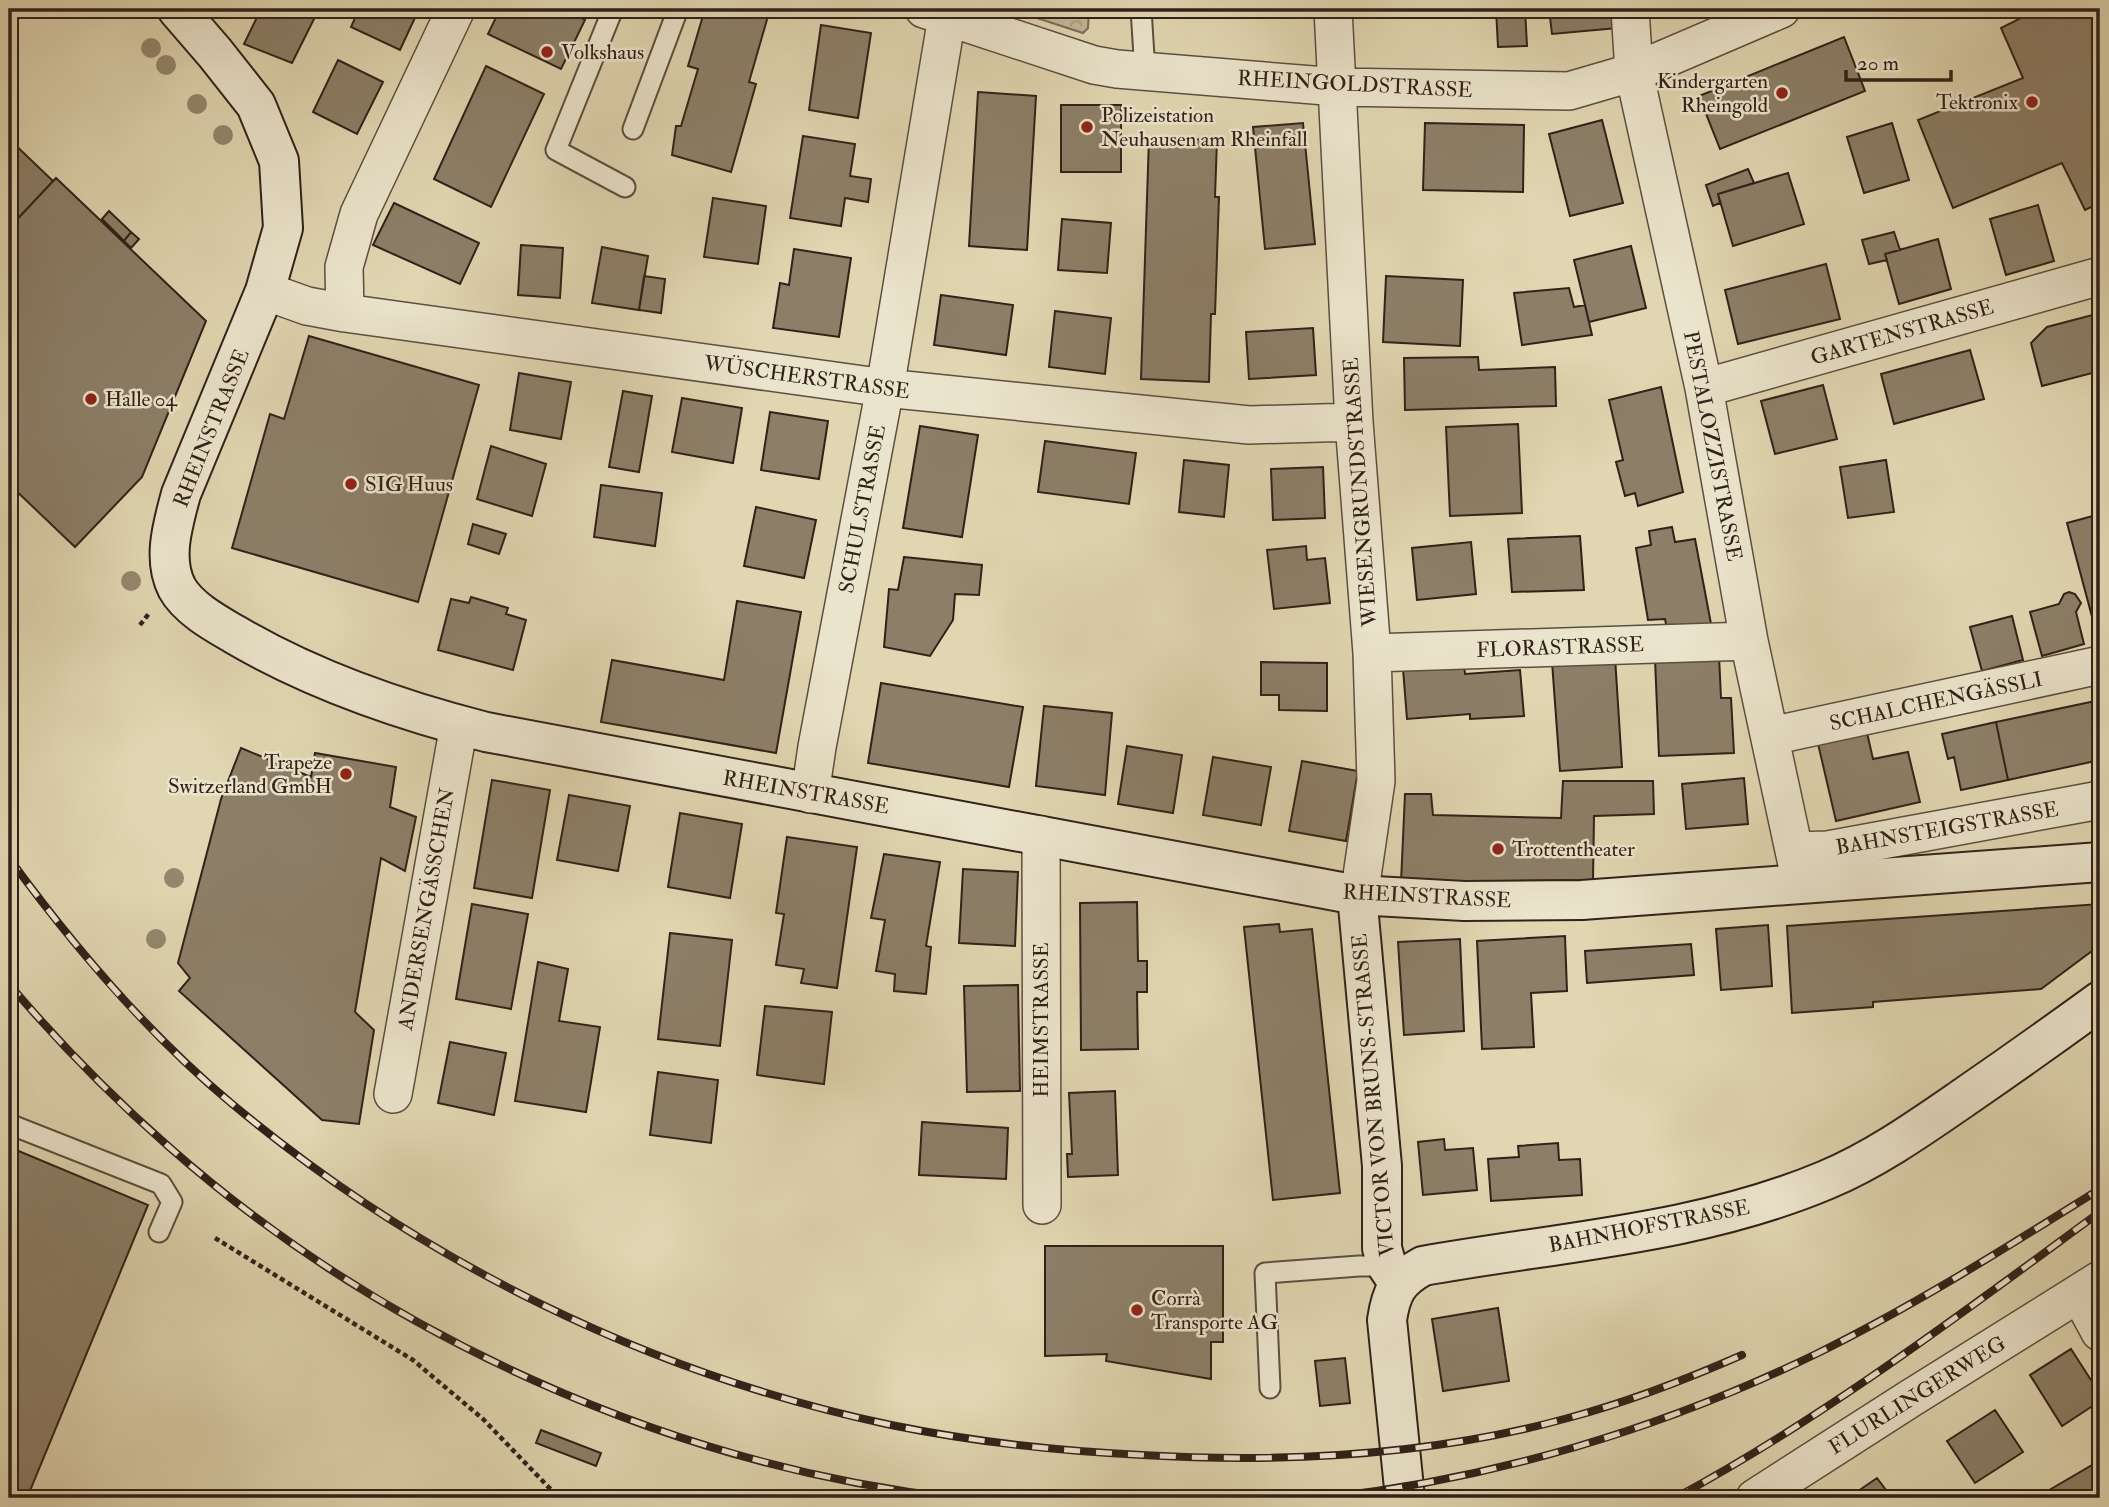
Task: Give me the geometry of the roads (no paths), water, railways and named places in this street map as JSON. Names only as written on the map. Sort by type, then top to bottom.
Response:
[{"type":"street","name":"RHEINSTRASSE","points":[[177,9],[256,105],[279,160],[283,228],[265,291],[181,494],[173,523],[169,559],[177,588],[201,614],[260,649],[313,674],[401,709],[486,732],[1357,895],[1464,901],[1582,900],[1798,867],[2100,862]]},
{"type":"street","points":[[345,313],[344,267],[359,215],[456,9]]},
{"type":"street","name":"WIESENGRUNDSTRASSE","points":[[1334,9],[1354,422],[1372,653],[1376,781],[1357,895]]},
{"type":"street","name":"PESTALOZZISTRASSE","points":[[1630,9],[1634,72],[1704,388],[1749,641],[1798,867]]},
{"type":"street","name":"RHEINGOLDSTRASSE","points":[[936,13],[1094,65],[1145,72],[1338,87],[1569,91],[1634,72],[1781,9]]},
{"type":"street","name":"SCHULSTRASSE","points":[[810,793],[885,388],[936,13]]},
{"type":"street","name":"GARTENSTRASSE","points":[[1704,388],[2100,276]]},
{"type":"street","name":"WÜSCHERSTRASSE","points":[[265,291],[307,306],[345,313],[885,388],[1249,425],[1354,422]]},
{"type":"street","name":"FLORASTRASSE","points":[[1372,653],[1749,641]]},
{"type":"street","name":"SCHALCHENGÄSSLI","points":[[1771,736],[2100,665]]},
{"type":"street","name":"ANDERSENGÄSSCHEN","points":[[393,1094],[459,725]]},
{"type":"street","name":"BAHNSTEIGSTRASSE","points":[[1798,867],[1828,850],[2100,800]]},
{"type":"street","name":"HEIMSTRASSE","points":[[1041,835],[1042,1205]]},
{"type":"street","name":"VICTOR VON BRUNS-STRASSE","points":[[1357,895],[1382,1166],[1382,1248],[1393,1275],[1387,1320],[1405,1498]]},
{"type":"street","name":"BAHNHOFSTRASSE","points":[[1393,1275],[1412,1272],[1423,1266],[1657,1228],[1720,1215],[1780,1198],[1827,1180],[1910,1135],[2100,1001]]},
{"type":"street","name":"FLURLINGERWEG","points":[[1755,1498],[2089,1286],[2100,1332]]},
{"type":"lane","points":[[613,9],[556,150],[625,187]]},
{"type":"lane","points":[[633,128],[678,9]]},
{"type":"lane","points":[[1142,9],[1145,72]]},
{"type":"lane","points":[[9,1125],[161,1184],[172,1202],[159,1232]]},
{"type":"lane","points":[[1270,1388],[1265,1273],[1359,1266],[1393,1275]]},
{"type":"railway","points":[[9,858],[59,924],[112,987],[200,1076],[304,1160],[380,1213],[459,1261],[541,1304],[626,1342],[712,1375],[801,1403],[891,1425],[1016,1445],[1195,1457],[1303,1457],[1410,1449],[1516,1431],[1634,1398],[1742,1355]]},
{"type":"railway","points":[[9,984],[66,1048],[168,1146],[252,1214],[342,1277],[437,1332],[536,1381],[638,1423],[743,1456],[849,1481],[956,1498]]},
{"type":"railway","points":[[1323,1498],[1450,1478],[1513,1464],[1637,1428],[1698,1405],[1816,1354],[1889,1316],[2100,1189]]},
{"type":"railway","points":[[1675,1498],[1731,1467],[1839,1399],[2100,1212]]},
{"type":"place","name":"Volkshaus","points":[[547,52]]},
{"type":"place","name":"Kindergarten Rheingold","points":[[1782,93]]},
{"type":"place","name":"Tektronix","points":[[2032,102]]},
{"type":"place","name":"Polizeistation Neuhausen am Rheinfall","points":[[1087,127]]},
{"type":"place","name":"Halle 04","points":[[91,399]]},
{"type":"place","name":"SIG Huus","points":[[351,484]]},
{"type":"place","name":"Trapeze Switzerland GmbH","points":[[346,774]]},
{"type":"place","name":"Trottentheater","points":[[1498,849]]},
{"type":"place","name":"Corrà Transporte AG","points":[[1137,1310]]}]
